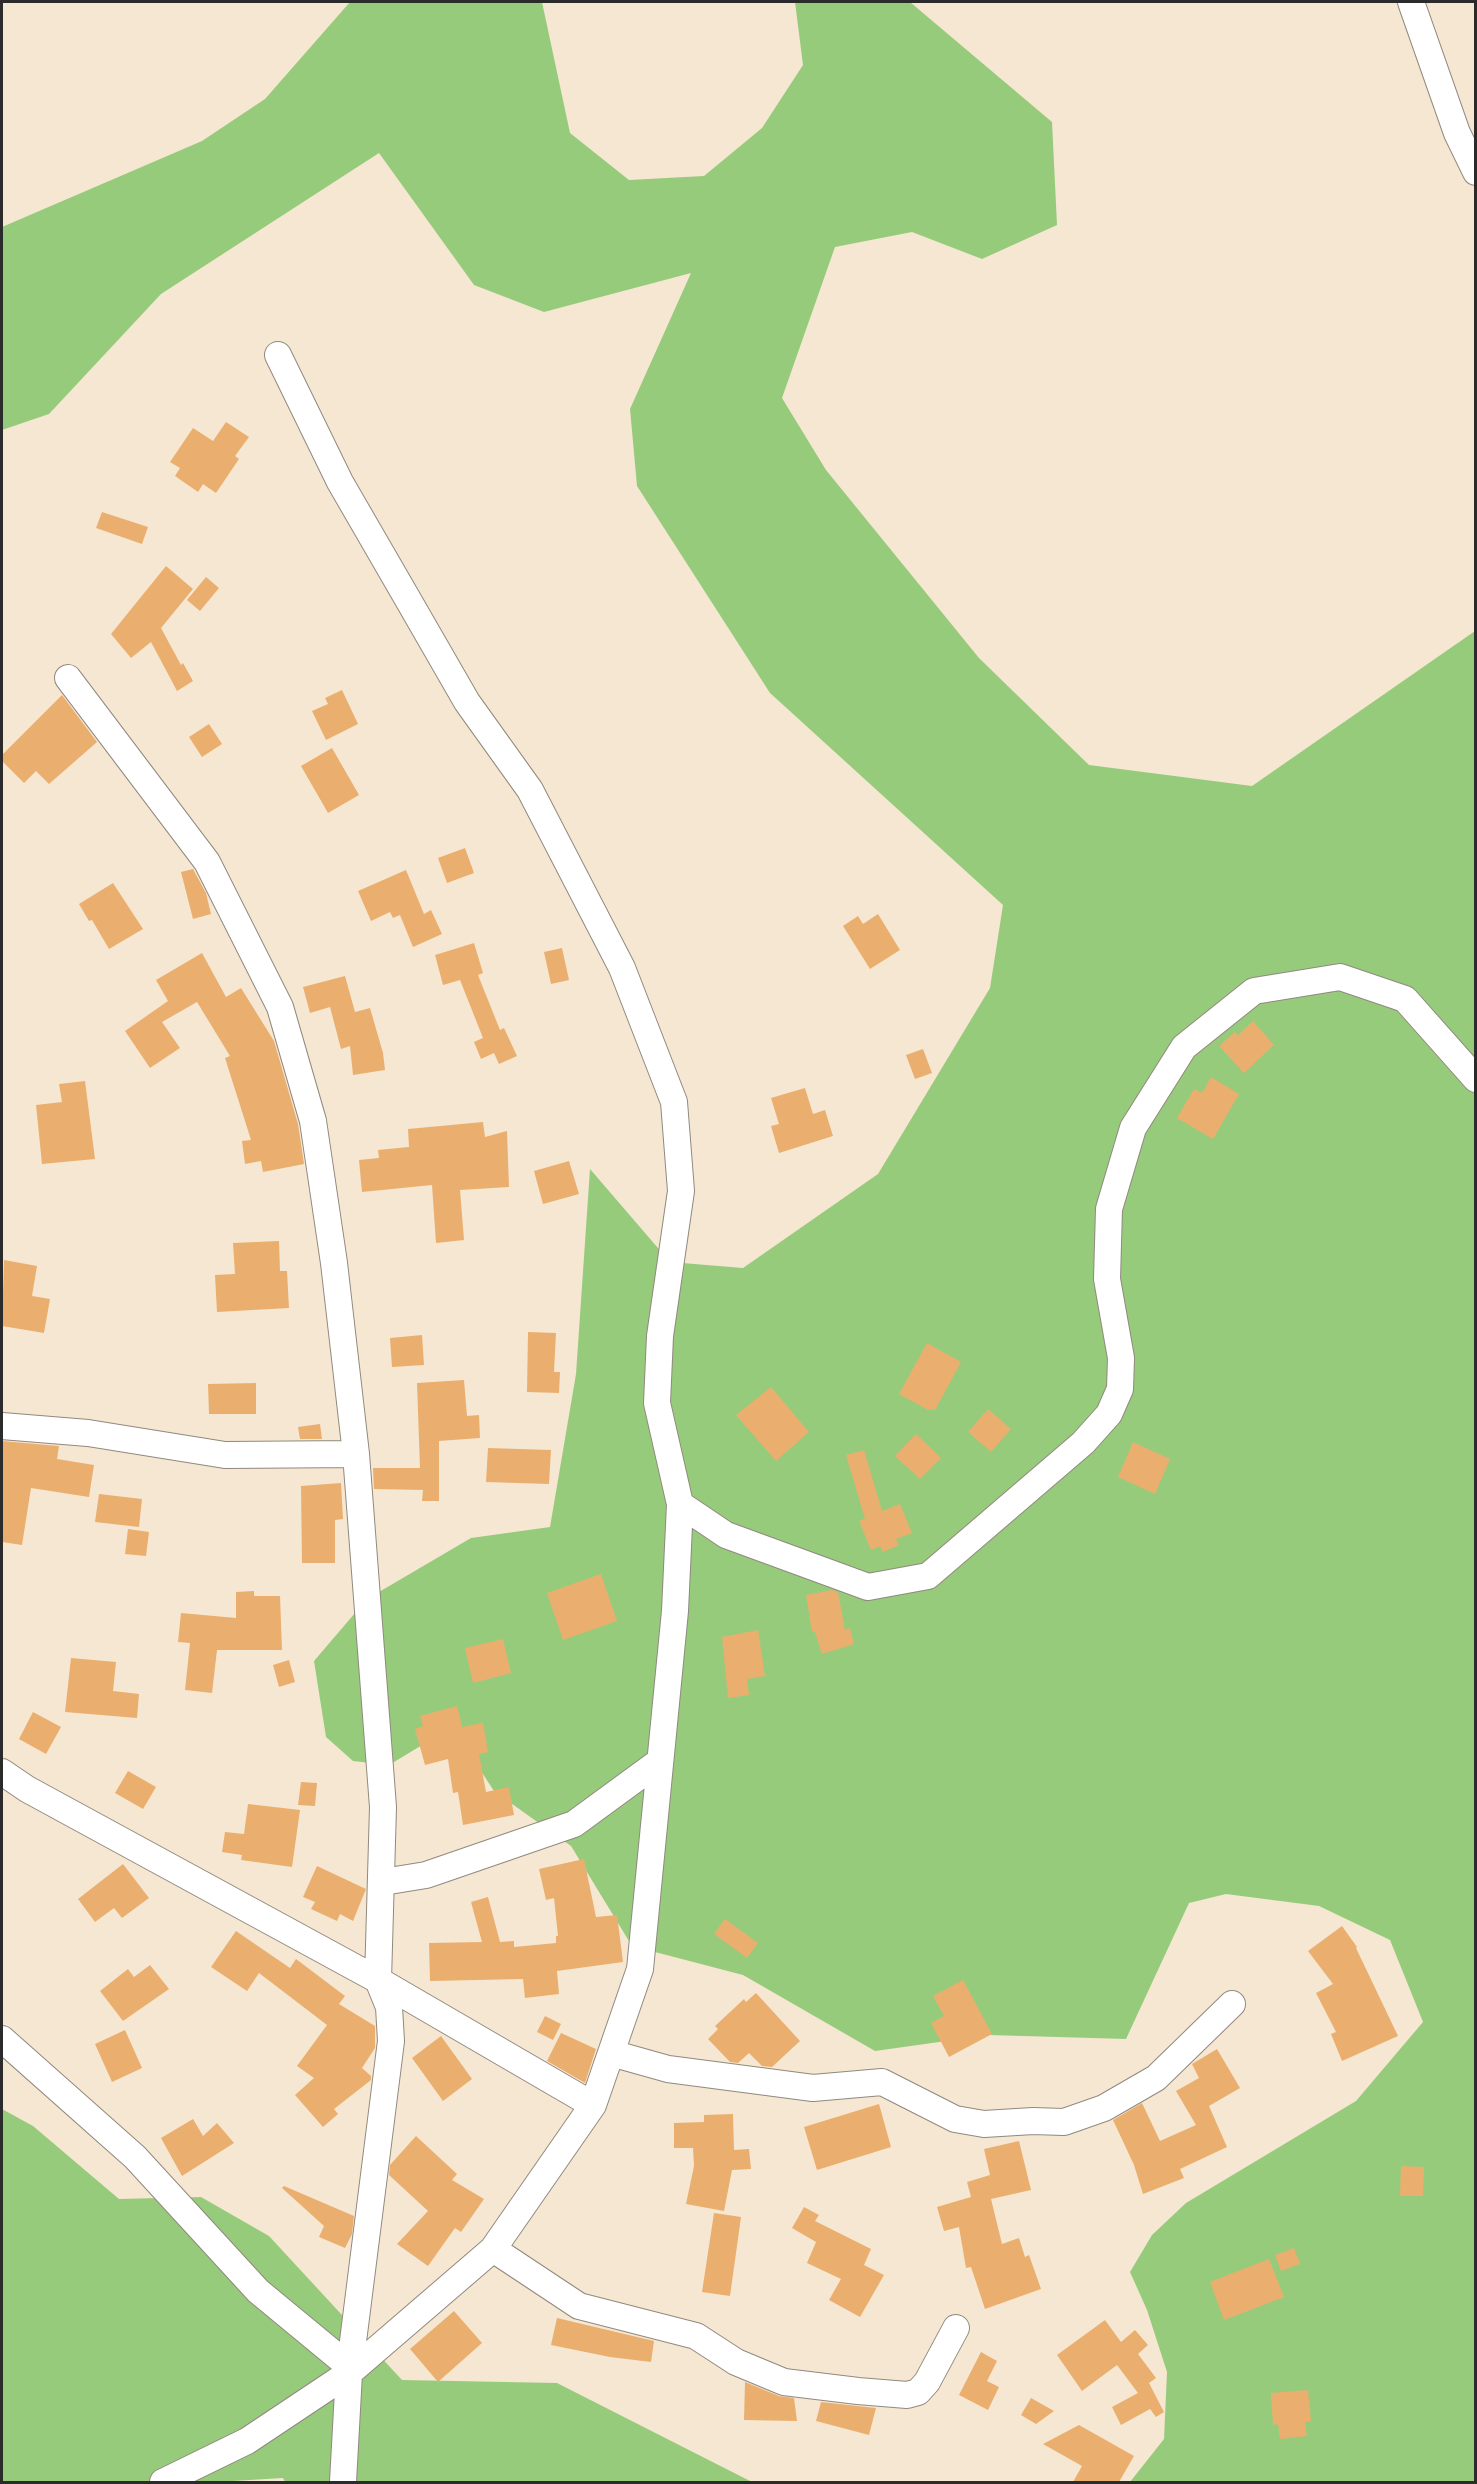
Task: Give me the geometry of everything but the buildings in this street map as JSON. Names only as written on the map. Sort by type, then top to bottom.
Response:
[{"type":"street","points":[[1411,2],[1457,133],[1476,172]]},
{"type":"street","points":[[163,2482],[247,2441],[349,2370],[493,2249],[593,2105],[640,1969],[675,1611],[681,1504],[657,1403],[660,1336],[681,1191],[674,1102],[622,968],[530,790],[467,702],[340,482],[278,355]]},
{"type":"street","points":[[68,678],[207,862],[280,1007],[314,1121],[334,1263],[356,1454],[383,1808],[383,1882],[378,1980],[389,2007],[391,2041],[349,2370],[343,2482]]},
{"type":"street","points":[[681,1504],[726,1535],[868,1587],[928,1576],[1083,1443],[1109,1414],[1119,1389],[1121,1358],[1107,1278],[1108,1209],[1133,1128],[1184,1047],[1254,991],[1340,977],[1406,999],[1476,1079]]},
{"type":"street","points":[[2,1426],[88,1433],[225,1455],[356,1454]]},
{"type":"street","points":[[383,1882],[426,1875],[574,1824],[660,1761]]},
{"type":"street","points":[[2,1772],[27,1789],[378,1980],[593,2105]]},
{"type":"street","points":[[611,2053],[668,2070],[813,2088],[882,2082],[955,2119],[984,2124],[1064,2122],[1104,2108],[1156,2078],[1232,2004]]},
{"type":"street","points":[[2,2039],[135,2157],[258,2291],[349,2370]]},
{"type":"street","points":[[493,2249],[579,2306],[696,2336],[736,2362],[784,2382],[907,2395],[918,2392],[927,2382],[956,2328]]},
{"type":"green space","points":[[350,2],[542,2],[570,133],[629,180],[704,176],[762,128],[803,65],[795,2],[910,2],[1052,122],[1057,225],[982,259],[912,232],[835,247],[782,398],[826,470],[979,658],[1089,765],[1252,786],[1475,631],[1475,2482],[1130,2482],[1164,2439],[1167,2372],[1147,2310],[1130,2272],[1152,2235],[1186,2203],[1356,2101],[1423,2022],[1390,1940],[1319,1906],[1226,1894],[1189,1903],[1126,2039],[989,2035],[875,2051],[743,1975],[632,1946],[571,1846],[494,1791],[452,1727],[389,1765],[353,1761],[326,1737],[314,1661],[367,1599],[471,1538],[550,1527],[576,1374],[590,1169],[670,1262],[743,1268],[878,1174],[990,988],[1003,905],[770,693],[637,486],[630,409],[691,273],[544,312],[474,285],[379,153],[161,294],[49,414],[2,430],[2,227],[202,141],[265,99]]},
{"type":"green space","points":[[2,2109],[33,2126],[119,2199],[201,2197],[269,2236],[402,2380],[557,2383],[752,2482],[285,2482],[283,2478],[216,2482],[2,2482]]}]
